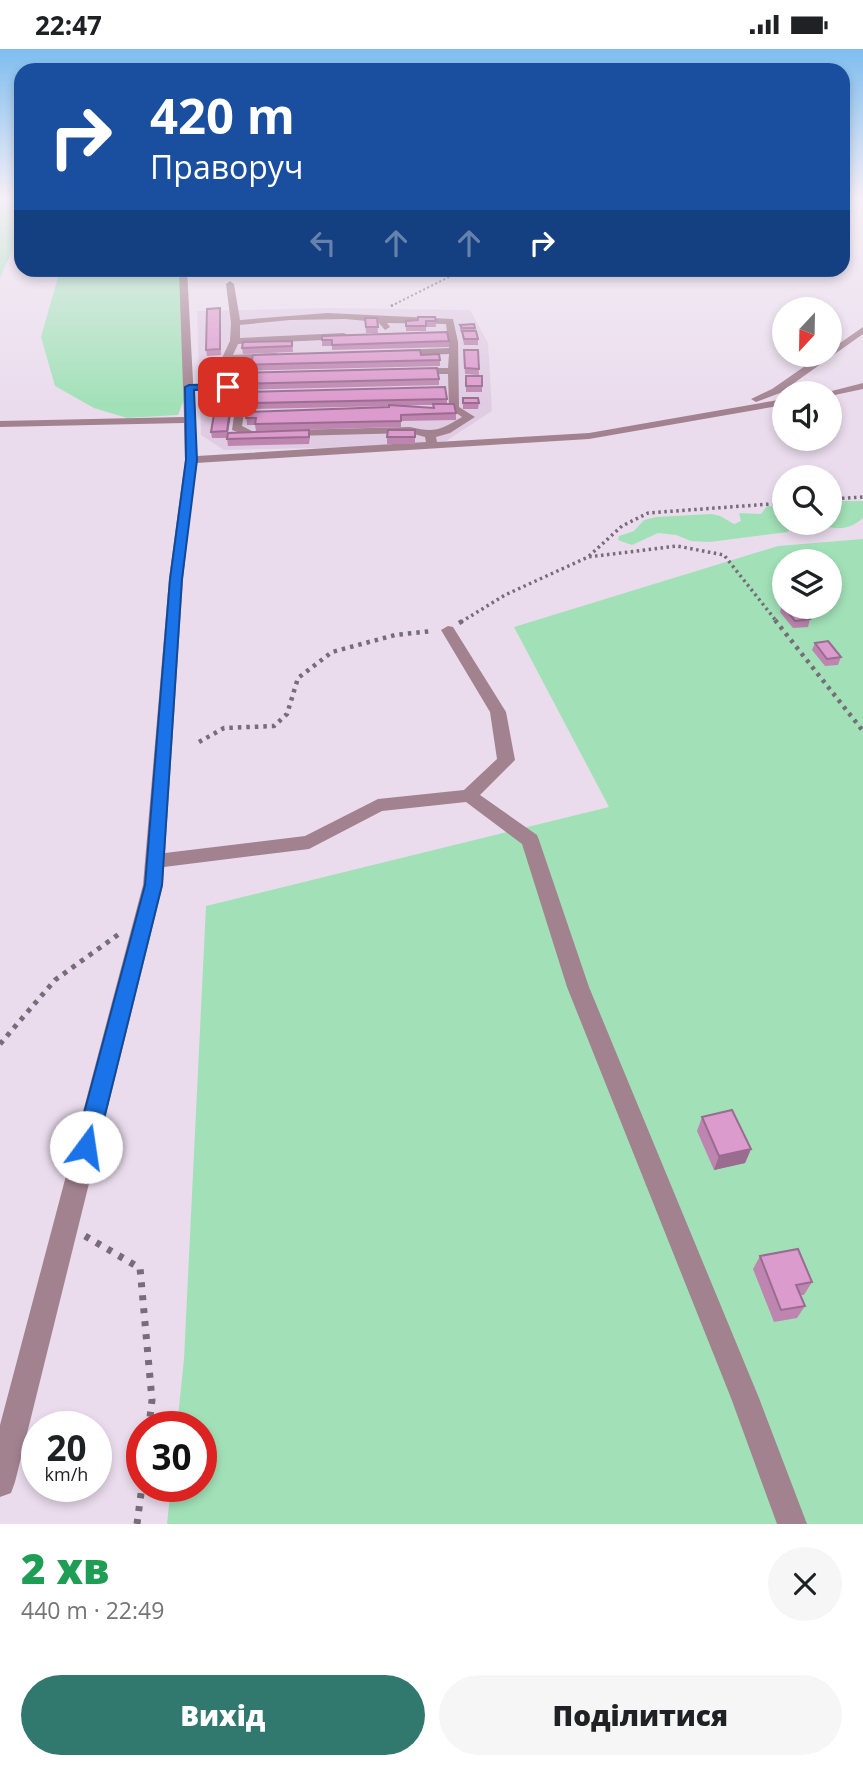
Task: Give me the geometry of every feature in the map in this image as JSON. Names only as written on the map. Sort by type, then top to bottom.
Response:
[{"type":"street","points":[[0,1482],[153,885],[176,579],[191,460],[189,420],[196,387],[184,277]]},
{"type":"street","points":[[230,284],[236,323],[235,341],[228,358],[231,380],[242,394],[244,413],[236,428],[251,434],[410,430],[430,435],[446,431],[470,417],[454,408],[440,408]]},
{"type":"street","points":[[236,323],[298,316],[450,321],[454,334],[451,390],[454,408]]},
{"type":"street","points":[[374,335],[387,334],[381,320]]},
{"type":"street","points":[[842,345],[863,330]]},
{"type":"street","points":[[441,334],[454,334]]},
{"type":"street","points":[[235,341],[360,335]]},
{"type":"street","points":[[387,353],[453,351]]},
{"type":"street","points":[[228,358],[294,356]]},
{"type":"street","points":[[712,416],[776,391],[811,367]]},
{"type":"street","points":[[397,372],[453,371]]},
{"type":"street","points":[[215,387],[231,380]]},
{"type":"street","points":[[842,390],[863,386]]},
{"type":"street","points":[[437,390],[451,390]]},
{"type":"street","points":[[242,394],[256,394]]},
{"type":"street","points":[[191,460],[589,436],[772,404]]},
{"type":"street","points":[[0,424],[189,420]]},
{"type":"street","points":[[430,435],[432,447]]},
{"type":"street","points":[[155,861],[309,842],[378,805],[469,796],[506,760],[498,712],[448,630]]},
{"type":"street","points":[[469,796],[530,841],[578,987],[745,1398],[792,1524]]},
{"type":"path","points":[[356,316],[384,313],[394,303],[448,277]]},
{"type":"path","points":[[842,498],[863,497]]},
{"type":"path","points":[[588,557],[622,526],[648,513],[772,504]]},
{"type":"path","points":[[198,742],[224,728],[274,726],[287,714],[298,678],[332,652],[395,635],[448,630],[505,595],[588,557],[677,546],[724,555],[863,731]]},
{"type":"path","points":[[0,1044],[55,980],[146,914]]},
{"type":"path","points":[[66,1225],[140,1268],[151,1411]]},
{"type":"path","points":[[137,1524],[140,1502]]},
{"type":"shaded area","points":[[330,308],[470,310],[488,343],[492,411],[446,441],[415,446],[224,450],[201,435],[197,311]]},
{"type":"green space","points":[[58,277],[181,277],[189,387],[178,415],[127,418],[94,408],[55,386],[41,337]]},
{"type":"green space","points":[[842,501],[863,501],[863,518],[842,528]]},
{"type":"green space","points":[[767,506],[772,506],[772,534],[710,542],[691,541],[676,535],[658,533],[632,545],[618,540],[619,536],[634,531],[644,520],[656,517],[711,514],[734,524],[741,521],[739,513],[761,514]]},
{"type":"green space","points":[[863,539],[863,1524],[167,1524],[169,1502],[217,1502],[217,1411],[179,1411],[184,1359],[206,906],[609,807],[514,627],[778,546]]},
{"type":"building","points":[[220,308],[220,349],[206,350],[207,309]]},
{"type":"building","points":[[418,317],[435,317],[436,321],[426,321],[426,326],[406,326],[406,321],[418,320]]},
{"type":"building","points":[[365,318],[377,318],[378,327],[366,327]]},
{"type":"building","points":[[474,324],[475,328],[462,328],[460,325]]},
{"type":"building","points":[[462,331],[476,331],[478,339],[464,339]]},
{"type":"building","points":[[447,332],[449,341],[332,345],[332,340],[322,340],[322,336]]},
{"type":"building","points":[[292,341],[292,346],[242,348],[243,342]]},
{"type":"building","points":[[420,350],[421,355],[439,354],[440,360],[237,365],[238,359],[252,359],[253,355]]},
{"type":"building","points":[[464,350],[478,350],[479,369],[465,368]]},
{"type":"building","points":[[214,363],[215,375],[203,376],[203,364]]},
{"type":"building","points":[[437,368],[439,379],[237,384],[239,373]]},
{"type":"building","points":[[466,376],[482,376],[482,386],[466,386]]},
{"type":"building","points":[[210,386],[223,386],[223,390],[233,389],[227,431],[211,432],[218,391],[209,392]]},
{"type":"building","points":[[445,387],[447,399],[248,403],[249,392]]},
{"type":"building","points":[[463,398],[478,398],[479,403],[463,403]]},
{"type":"building","points":[[433,404],[454,404],[456,413],[401,415],[401,421],[255,424],[256,418],[246,418],[246,412],[389,405],[434,408]]},
{"type":"building","points":[[309,430],[309,437],[227,439],[228,433]]},
{"type":"building","points":[[388,430],[415,430],[415,437],[387,437]]},
{"type":"building","points":[[828,641],[841,657],[827,659],[815,643]]},
{"type":"building","points":[[732,1110],[751,1149],[719,1156],[702,1117]]},
{"type":"building","points":[[798,1249],[812,1282],[796,1285],[805,1306],[781,1310],[760,1256]]},
{"type":"route","points":[[86,1147],[153,885],[176,579],[191,460],[189,387],[228,387]]}]
